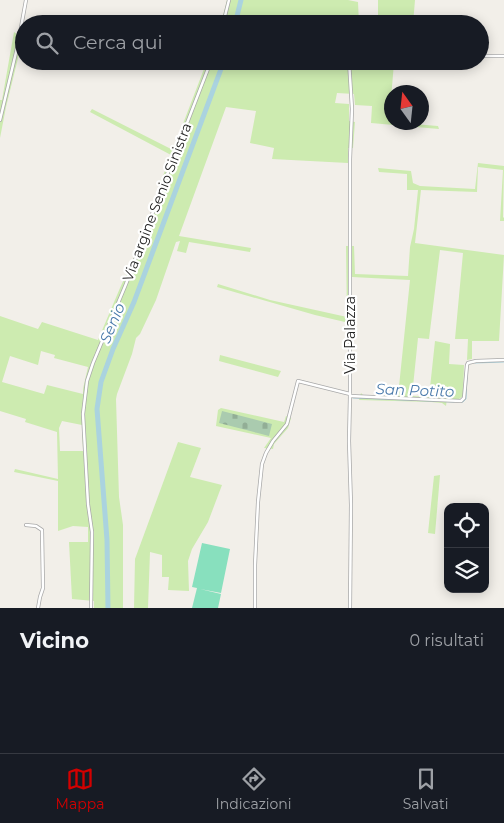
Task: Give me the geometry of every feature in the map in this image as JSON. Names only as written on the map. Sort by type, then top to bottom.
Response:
[{"type":"street","points":[[23,15],[26,0]]},
{"type":"street","points":[[225,15],[229,0]]},
{"type":"street","points":[[0,120],[15,54]]},
{"type":"street","points":[[489,56],[504,56]]},
{"type":"street","name":"Via argine Senio Sinistra","points":[[92,608],[92,532],[88,504],[83,414],[87,381],[208,70]]},
{"type":"street","name":"Via Palazza","points":[[350,70],[352,109],[350,158],[350,608]]},
{"type":"street","points":[[255,608],[258,502],[262,464],[266,453],[287,424],[298,381],[350,395],[461,401],[464,398],[468,363],[504,360]]},
{"type":"street","points":[[26,524],[36,526],[42,530],[43,588],[38,608]]},
{"type":"green space","points":[[227,0],[348,0],[358,2],[359,15],[223,15]]},
{"type":"green space","points":[[378,0],[415,0],[414,15],[378,15]]},
{"type":"green space","points":[[14,32],[15,70],[0,138],[0,100],[2,100]]},
{"type":"green space","points":[[204,70],[393,70],[392,85],[384,85],[384,124],[371,123],[372,106],[355,105],[354,94],[337,93],[335,103],[349,104],[349,121],[355,122],[353,148],[348,148],[348,163],[272,159],[274,148],[250,143],[256,111],[226,107],[179,236],[251,248],[250,252],[189,242],[186,253],[177,251],[180,241],[176,242],[156,300],[140,334],[136,338],[116,399],[119,497],[123,525],[123,608],[94,608],[94,601],[72,599],[69,542],[88,542],[88,527],[73,526],[58,531],[58,481],[14,472],[15,469],[58,479],[57,432],[25,422],[26,419],[0,411],[0,316],[38,329],[42,322],[98,340],[154,214],[161,181],[171,155],[90,112],[92,109],[173,150]],"holes":[[[41,351],[55,355],[54,358],[88,367],[83,394],[47,385],[44,394],[2,382],[10,356],[38,365]],[[62,421],[82,425],[83,451],[60,451],[59,428]]]},
{"type":"green space","points":[[429,125],[438,126],[439,129],[429,128]]},
{"type":"green space","points":[[478,163],[504,166],[504,221],[500,221],[503,170],[478,167],[477,192],[421,190],[415,243],[504,255],[499,341],[472,341],[472,359],[467,360],[468,339],[455,339],[463,253],[440,250],[429,339],[418,338],[412,396],[429,397],[435,341],[450,344],[449,364],[464,365],[463,396],[459,399],[447,399],[446,406],[442,403],[431,402],[359,400],[361,393],[363,395],[398,396],[410,280],[352,277],[351,323],[315,315],[217,287],[218,284],[270,300],[347,317],[346,246],[354,246],[355,274],[408,276],[418,190],[407,190],[407,174],[379,172],[378,168],[411,171],[413,183],[420,186],[475,189]]},
{"type":"green space","points":[[220,355],[281,371],[278,377],[219,361]]},
{"type":"green space","points":[[221,408],[284,422],[286,416],[291,418],[288,428],[274,444],[273,449],[264,448],[271,438],[216,426],[218,410]]},
{"type":"green space","points":[[222,411],[272,424],[269,436],[219,423]]},
{"type":"green space","points":[[178,442],[201,448],[190,477],[222,485],[208,522],[192,549],[188,561],[189,591],[168,590],[169,577],[162,577],[162,555],[150,552],[148,608],[134,608],[135,559]]},
{"type":"green space","points":[[440,475],[435,534],[428,533],[434,476]]},
{"type":"green space","points":[[202,543],[230,549],[221,593],[200,589],[221,594],[218,608],[192,608],[197,588],[192,587]]},
{"type":"waterway","name":"Senio","points":[[237,15],[241,0]]},
{"type":"waterway","name":"Senio","points":[[108,608],[107,540],[97,409],[101,382],[134,302],[221,70]]},
{"type":"waterway","name":"San Potito","points":[[475,363],[504,362]]},
{"type":"waterway","name":"San Potito","points":[[461,402],[466,399],[467,377]]},
{"type":"waterway","name":"San Potito","points":[[353,398],[454,402]]}]
